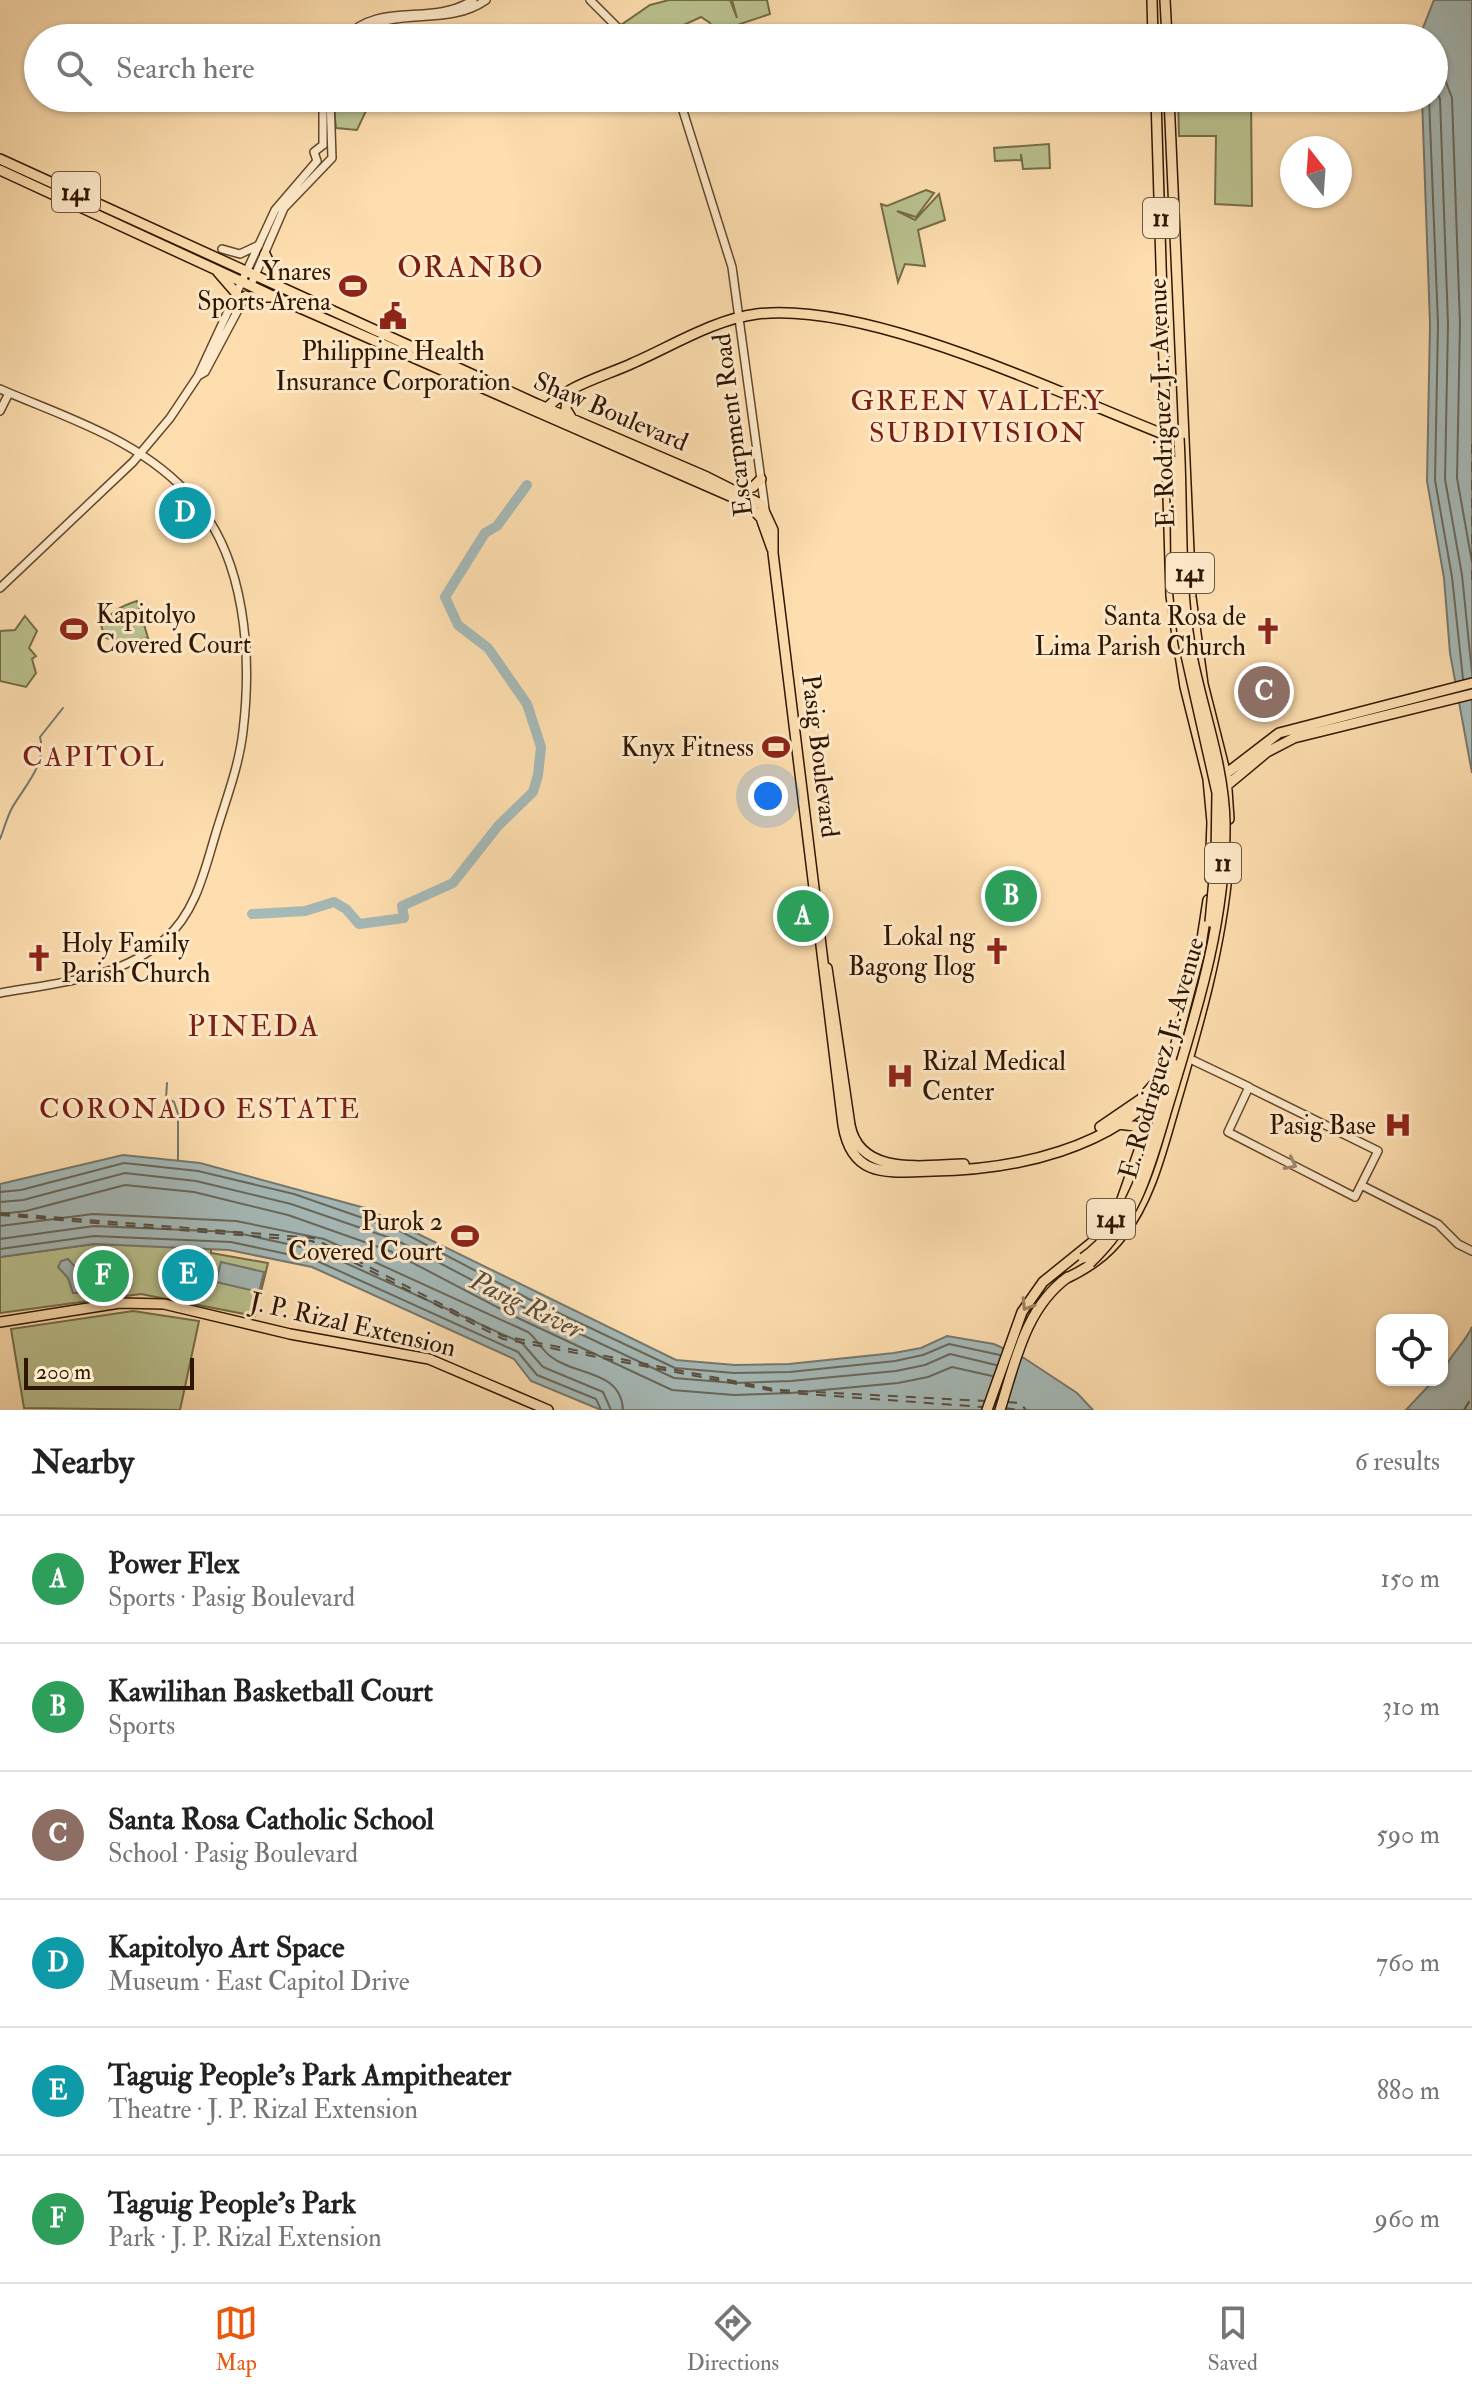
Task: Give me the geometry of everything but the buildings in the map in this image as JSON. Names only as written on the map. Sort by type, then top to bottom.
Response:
[{"type":"main road","points":[[1152,0],[1153,24]]},
{"type":"main road","points":[[1165,0],[1166,24]]},
{"type":"main road","name":"E. Rodriguez Jr. Avenue","points":[[1057,1271],[1095,1240],[1110,1221],[1141,1146],[1174,1051],[1200,952],[1209,890],[1209,785],[1177,643],[1171,596],[1174,438],[1164,305],[1157,112]]},
{"type":"main road","name":"E. Rodriguez Jr. Avenue","points":[[1065,1279],[1093,1265],[1107,1252],[1124,1233],[1148,1189],[1205,1000],[1226,893],[1226,781],[1210,710],[1191,597],[1170,112]]},
{"type":"main road","name":"Shaw Boulevard","points":[[0,159],[281,285],[547,413],[572,419],[736,490],[755,499],[762,512]]},
{"type":"main road","name":"Shaw Boulevard","points":[[0,170],[275,297],[547,413],[762,512]]},
{"type":"main road","points":[[171,235],[184,234]]},
{"type":"main road","points":[[222,249],[232,263]]},
{"type":"main road","points":[[263,249],[269,268],[281,285]]},
{"type":"main road","points":[[215,268],[241,295],[275,297]]},
{"type":"main road","points":[[547,413],[587,384],[740,317],[776,313],[821,316],[897,334],[1174,438]]},
{"type":"main road","name":"11","points":[[987,1410],[1022,1312],[1043,1282],[1100,1245],[1116,1226],[1136,1184],[1201,975],[1213,907],[1217,793],[1183,642],[1176,572],[1174,438],[1182,372]]},
{"type":"main road","points":[[547,413],[587,384]]},
{"type":"main road","points":[[567,398],[566,409],[572,419]]},
{"type":"main road","name":"11","points":[[1000,1410],[1031,1320],[1043,1299],[1065,1279],[1090,1263],[1121,1230],[1143,1187],[1207,976],[1219,908],[1225,835],[1223,792],[1190,642],[1174,438]]},
{"type":"main road","points":[[736,490],[751,488],[761,479]]},
{"type":"main road","name":"Pasig Boulevard","points":[[762,512],[773,553]]},
{"type":"main road","name":"Pasig Boulevard","points":[[762,512],[773,530],[773,553],[845,1134],[855,1158],[869,1168],[916,1171],[996,1167],[1056,1152],[1118,1124],[1160,1092],[1188,1058]]},
{"type":"main road","points":[[1209,785],[1226,781],[1286,741],[1357,716],[1472,683]]},
{"type":"main road","points":[[1357,716],[1472,694]]},
{"type":"main road","points":[[1192,714],[1210,710]]},
{"type":"main road","points":[[1209,890],[1226,893]]},
{"type":"main road","name":"Pasig Boulevard","points":[[826,964],[833,988],[852,1133],[864,1153],[883,1162],[984,1163],[1068,1142],[1107,1123],[1141,1099],[1156,1084],[1174,1051]]},
{"type":"main road","points":[[1118,1124],[1135,1126],[1141,1146]]},
{"type":"main road","name":"J. P. Rizal Extension","points":[[0,1322],[120,1303],[164,1304],[290,1334],[429,1359],[548,1410]]},
{"type":"street","points":[[364,24],[377,15],[395,11],[452,10],[473,0]]},
{"type":"street","points":[[377,24],[402,17],[450,17],[486,0]]},
{"type":"street","points":[[590,0],[614,24]]},
{"type":"street","points":[[0,588],[142,454],[198,376],[205,372],[284,208],[320,162],[332,158],[327,147],[324,112]]},
{"type":"street","points":[[327,147],[329,112]]},
{"type":"street","name":"Escarpment Road","points":[[684,112],[723,232],[740,317],[761,479],[762,512]]},
{"type":"street","points":[[320,162],[314,152],[327,147]]},
{"type":"street","points":[[222,249],[240,254],[263,249]]},
{"type":"street","points":[[0,389],[125,442],[195,501],[215,534],[232,575],[243,625],[247,679],[236,764],[196,893],[165,940],[146,954],[107,971],[0,993]]},
{"type":"street","points":[[0,411],[9,393]]},
{"type":"street","points":[[1174,1051],[1249,1087],[1378,1151],[1355,1197],[1228,1132],[1249,1087]]},
{"type":"street","points":[[1361,1185],[1438,1224],[1458,1244],[1472,1251]]},
{"type":"green space","points":[[669,0],[730,0],[737,18],[732,0],[767,0],[770,14],[740,24],[710,24],[701,17],[686,24],[622,24],[650,5]]},
{"type":"green space","points":[[334,112],[365,112],[357,130],[336,128]]},
{"type":"green space","points":[[1178,112],[1251,112],[1252,206],[1215,204],[1216,136],[1179,136]]},
{"type":"green space","points":[[1049,144],[1050,168],[1023,169],[1021,154],[1021,160],[995,161],[994,148]]},
{"type":"green space","points":[[926,190],[934,193],[916,217],[897,211],[915,220],[939,194],[945,220],[918,230],[925,266],[905,264],[898,282],[881,204],[887,206]]},
{"type":"green space","points":[[137,601],[148,638],[125,642],[105,638],[101,625],[105,620],[117,610]]},
{"type":"green space","points":[[25,616],[37,631],[29,648],[36,656],[32,659],[36,673],[26,687],[0,681],[0,631],[15,630]]},
{"type":"green space","points":[[94,1244],[211,1248],[211,1253],[268,1263],[255,1316],[141,1294],[0,1313],[0,1257]]},
{"type":"green space","points":[[133,1311],[199,1321],[180,1410],[24,1408],[11,1329]]},
{"type":"water","points":[[1434,0],[1472,0],[1472,773],[1450,653],[1444,578],[1427,481],[1430,324],[1422,112],[1448,112],[1448,24],[1425,24]]},
{"type":"water","name":"Pasig River","points":[[123,1155],[200,1163],[365,1208],[676,1360],[735,1365],[789,1364],[894,1353],[921,1348],[947,1336],[994,1344],[1024,1358],[1077,1393],[1093,1410],[601,1410],[531,1381],[514,1359],[312,1267],[229,1250],[94,1244],[0,1257],[0,1184]]},
{"type":"water","points":[[68,1259],[77,1269],[88,1269],[98,1261],[109,1262],[119,1270],[118,1285],[90,1284],[82,1293],[73,1293],[68,1278],[58,1267],[61,1261]]},
{"type":"water","points":[[221,1262],[264,1272],[259,1292],[216,1282]]},
{"type":"water","points":[[1472,1327],[1472,1410],[1406,1410],[1428,1386],[1448,1386],[1448,1364]]},
{"type":"waterway","points":[[252,914],[305,911],[334,902],[346,909],[359,924],[404,918],[402,906],[453,883],[498,826],[533,792],[541,747],[527,704],[488,648],[458,625],[445,597],[485,533],[497,526],[527,485]]},
{"type":"waterway","points":[[0,839],[12,808],[38,766],[40,737],[63,708]]},
{"type":"waterway","points":[[167,1083],[166,1098],[174,1102],[178,1114],[178,1160]]},
{"type":"ferry route","points":[[1472,444],[1472,585]]},
{"type":"ferry route","points":[[0,1213],[313,1238],[503,1336],[779,1390],[985,1401]]},
{"type":"ferry route","points":[[0,1215],[312,1241],[503,1339],[779,1392],[982,1407]]},
{"type":"ferry route","points":[[1464,1410],[1472,1397]]},
{"type":"ferry route","points":[[1007,1402],[1020,1403],[1026,1410]]},
{"type":"ferry route","points":[[1005,1408],[1019,1410]]},
{"type":"place","name":"Ynares Sports Arena","points":[[353,286]]},
{"type":"place","name":"Philippine Health Insurance Corporation","points":[[393,316]]},
{"type":"place","name":"Kapitolyo Art Space","points":[[185,513]]},
{"type":"place","name":"Kapitolyo Covered Court","points":[[74,629]]},
{"type":"place","name":"Santa Rosa de Lima Parish Church","points":[[1268,631]]},
{"type":"place","name":"Santa Rosa Catholic School","points":[[1264,692]]},
{"type":"place","name":"Knyx Fitness","points":[[776,747]]},
{"type":"place","name":"Kawilihan Basketball Court","points":[[1011,896]]},
{"type":"place","name":"Power Flex","points":[[803,916]]},
{"type":"place","name":"Lokal ng Bagong Ilog","points":[[997,951]]},
{"type":"place","name":"Holy Family Parish Church","points":[[39,958]]},
{"type":"place","name":"Rizal Medical Center","points":[[900,1076]]},
{"type":"place","name":"Pasig Base","points":[[1398,1125]]},
{"type":"place","name":"Purok 2 Covered Court","points":[[465,1236]]},
{"type":"place","name":"Taguig People's Park Ampitheater","points":[[188,1275]]},
{"type":"place","name":"Taguig People's Park","points":[[103,1276]]},
{"type":"district","name":"ORANBO","points":[[471,267]]},
{"type":"district","name":"GREEN VALLEY SUBDIVISION","points":[[978,416]]},
{"type":"district","name":"CAPITOL","points":[[94,756]]},
{"type":"district","name":"PINEDA","points":[[254,1026]]},
{"type":"district","name":"CORONADO ESTATE","points":[[200,1108]]}]
